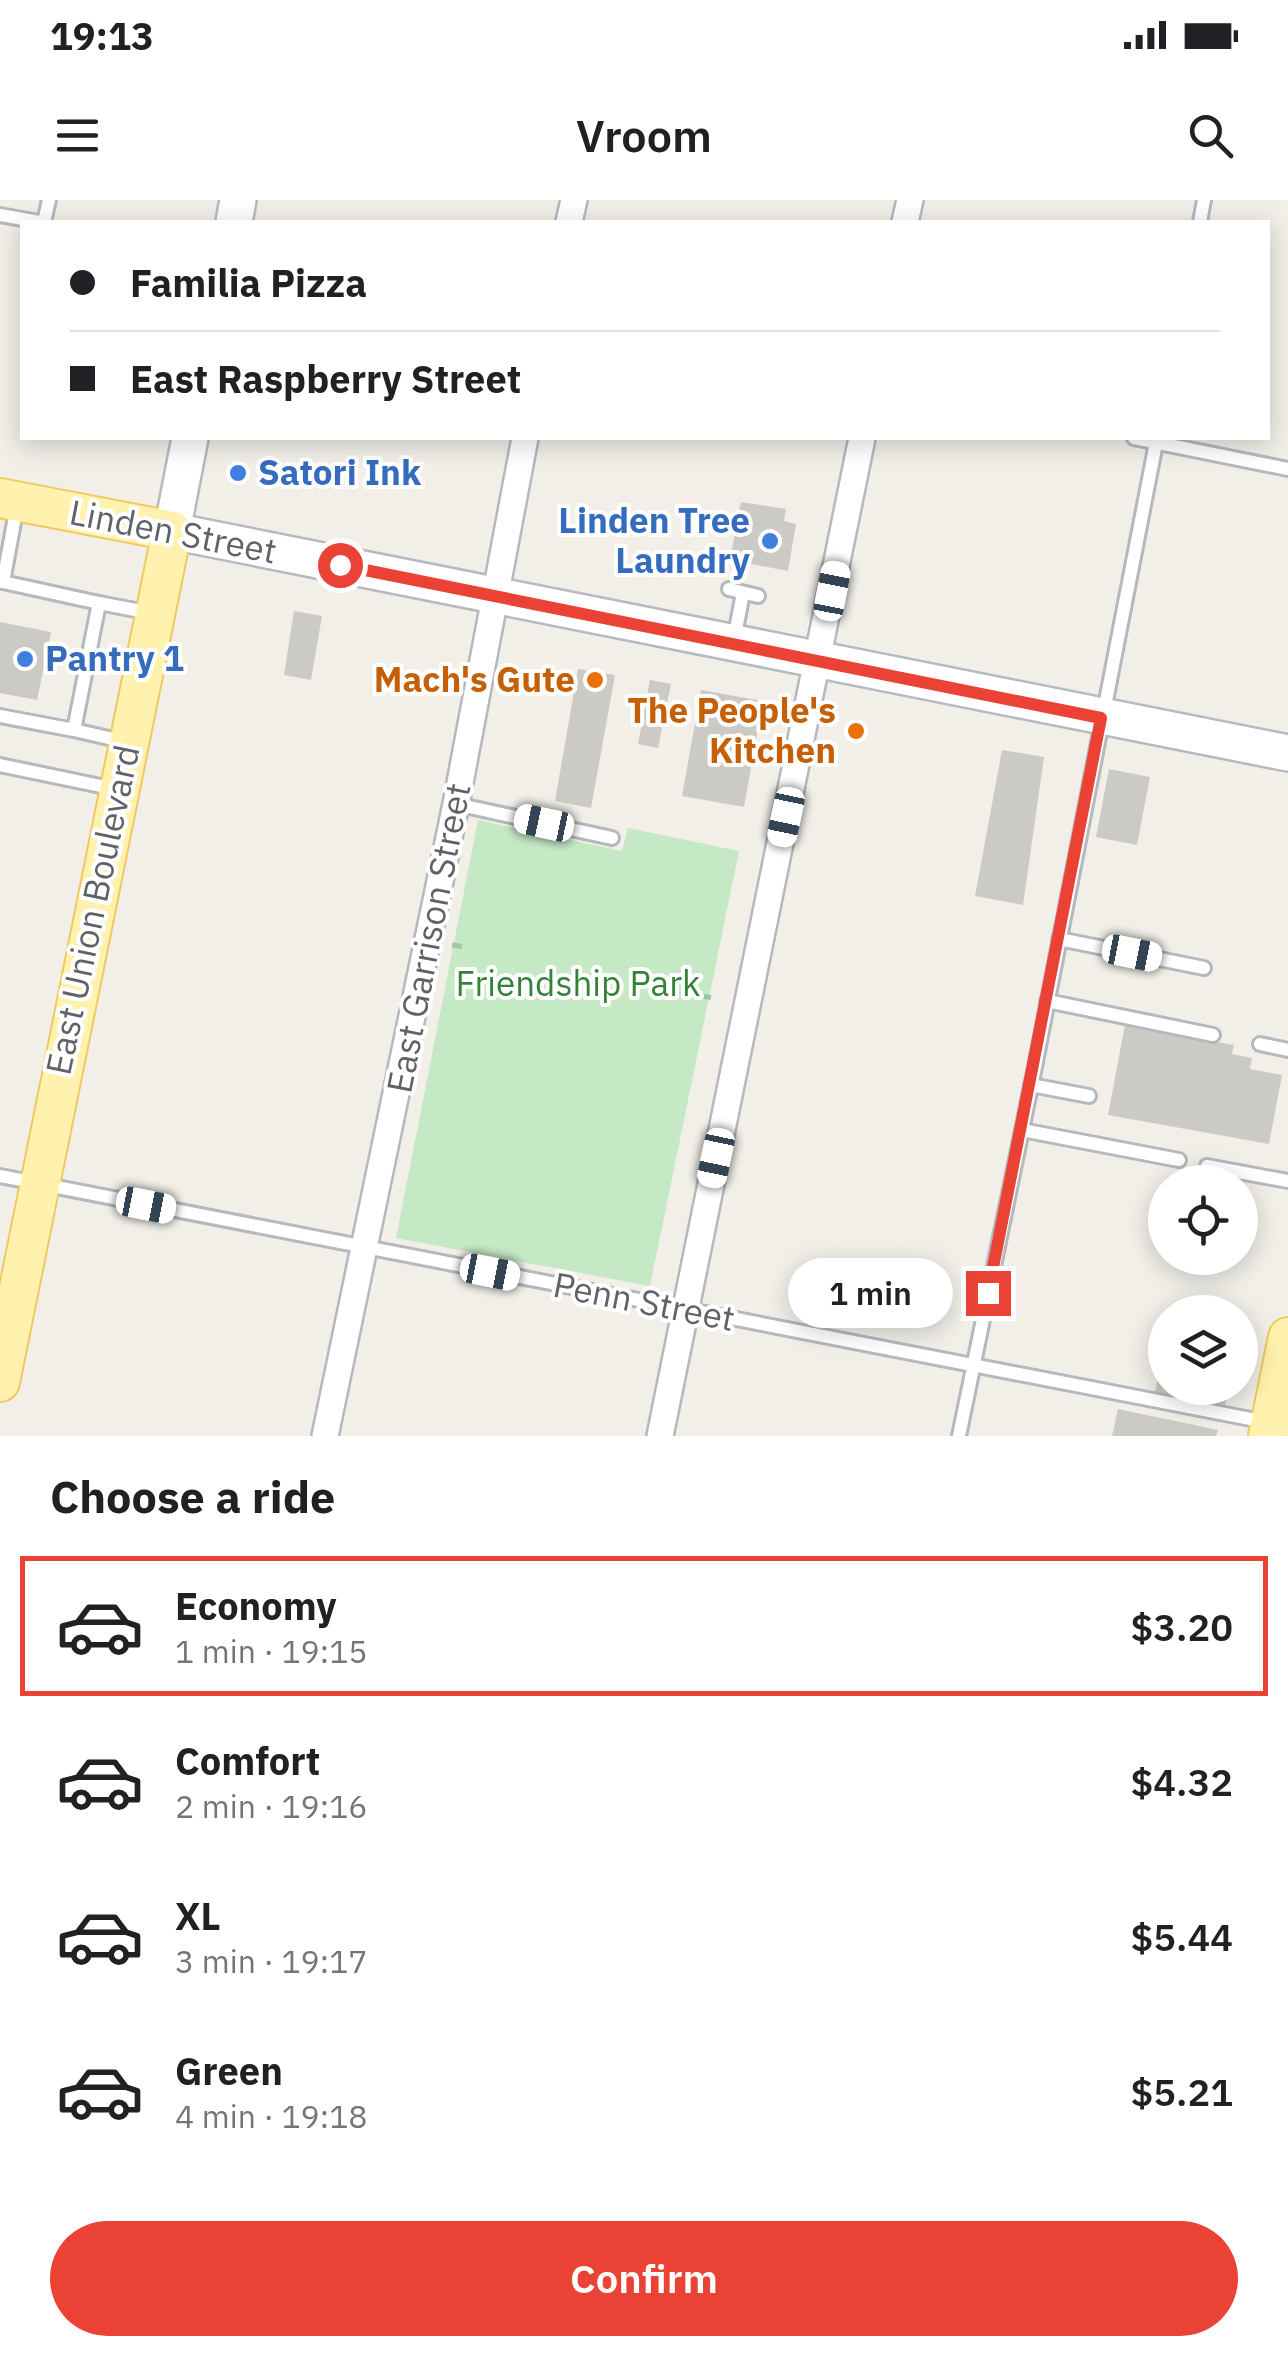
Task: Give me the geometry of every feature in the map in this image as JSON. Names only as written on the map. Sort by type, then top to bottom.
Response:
[{"type":"main road","name":"East Union Boulevard","points":[[0,1382],[190,440]]},
{"type":"main road","name":"Linden Street","points":[[9,499],[1288,753]]},
{"type":"main road","points":[[1276,1428],[1288,1337]]},
{"type":"street","name":"East Garrison Street","points":[[324,1436],[456,804],[525,440]]},
{"type":"street","points":[[660,1436],[862,440]]},
{"type":"lane","points":[[0,215],[30,220]]},
{"type":"lane","points":[[958,1436],[1031,1085],[1156,440],[1288,469]]},
{"type":"lane","points":[[9,499],[1,579],[155,614]]},
{"type":"lane","points":[[734,642],[736,591],[758,596]]},
{"type":"lane","points":[[74,730],[99,603]]},
{"type":"lane","points":[[0,716],[128,742]]},
{"type":"lane","points":[[0,765],[118,790]]},
{"type":"lane","points":[[456,804],[612,838]]},
{"type":"lane","points":[[1059,939],[1204,968]]},
{"type":"lane","points":[[1047,1001],[1213,1034]]},
{"type":"lane","points":[[1260,1044],[1288,1050]]},
{"type":"lane","points":[[1031,1085],[1089,1096]]},
{"type":"lane","points":[[1022,1130],[1179,1160]]},
{"type":"lane","name":"Penn Street","points":[[0,1176],[973,1364],[1276,1428]]},
{"type":"lane","points":[[1258,1176],[1288,1182]]},
{"type":"path","points":[[449,944],[465,947]]},
{"type":"path","points":[[701,996],[714,998]]},
{"type":"green space","name":"Friendship Park","points":[[478,820],[622,851],[628,828],[739,851],[650,1286],[396,1238]]},
{"type":"building","points":[[741,502],[786,509],[784,521],[796,524],[788,571],[730,560]]},
{"type":"building","points":[[294,611],[322,616],[311,680],[284,675]]},
{"type":"building","points":[[0,622],[51,632],[37,700],[0,693]]},
{"type":"building","points":[[578,669],[615,675],[591,808],[555,801]]},
{"type":"building","points":[[650,680],[671,684],[658,748],[638,744]]},
{"type":"building","points":[[701,690],[763,701],[744,807],[682,796]]},
{"type":"building","points":[[1002,750],[1044,757],[1023,905],[975,896]]},
{"type":"building","points":[[1109,769],[1150,777],[1137,845],[1096,837]]},
{"type":"building","points":[[1125,1025],[1234,1045],[1232,1054],[1252,1058],[1250,1069],[1282,1075],[1269,1144],[1108,1115]]},
{"type":"building","points":[[1196,1405],[1225,1405],[1224,1411]]},
{"type":"building","points":[[1118,1409],[1218,1430],[1216,1436],[1112,1436]]},
{"type":"place","name":"Satori Ink","points":[[238,473]]},
{"type":"place","name":"Linden Tree Laundry","points":[[770,541]]},
{"type":"place","name":"Pantry 1","points":[[25,659]]},
{"type":"place","name":"Mach's Gute","points":[[595,680]]},
{"type":"place","name":"The People's Kitchen","points":[[856,731]]},
{"type":"route","points":[[340,565],[1101,718],[988,1293]]}]
